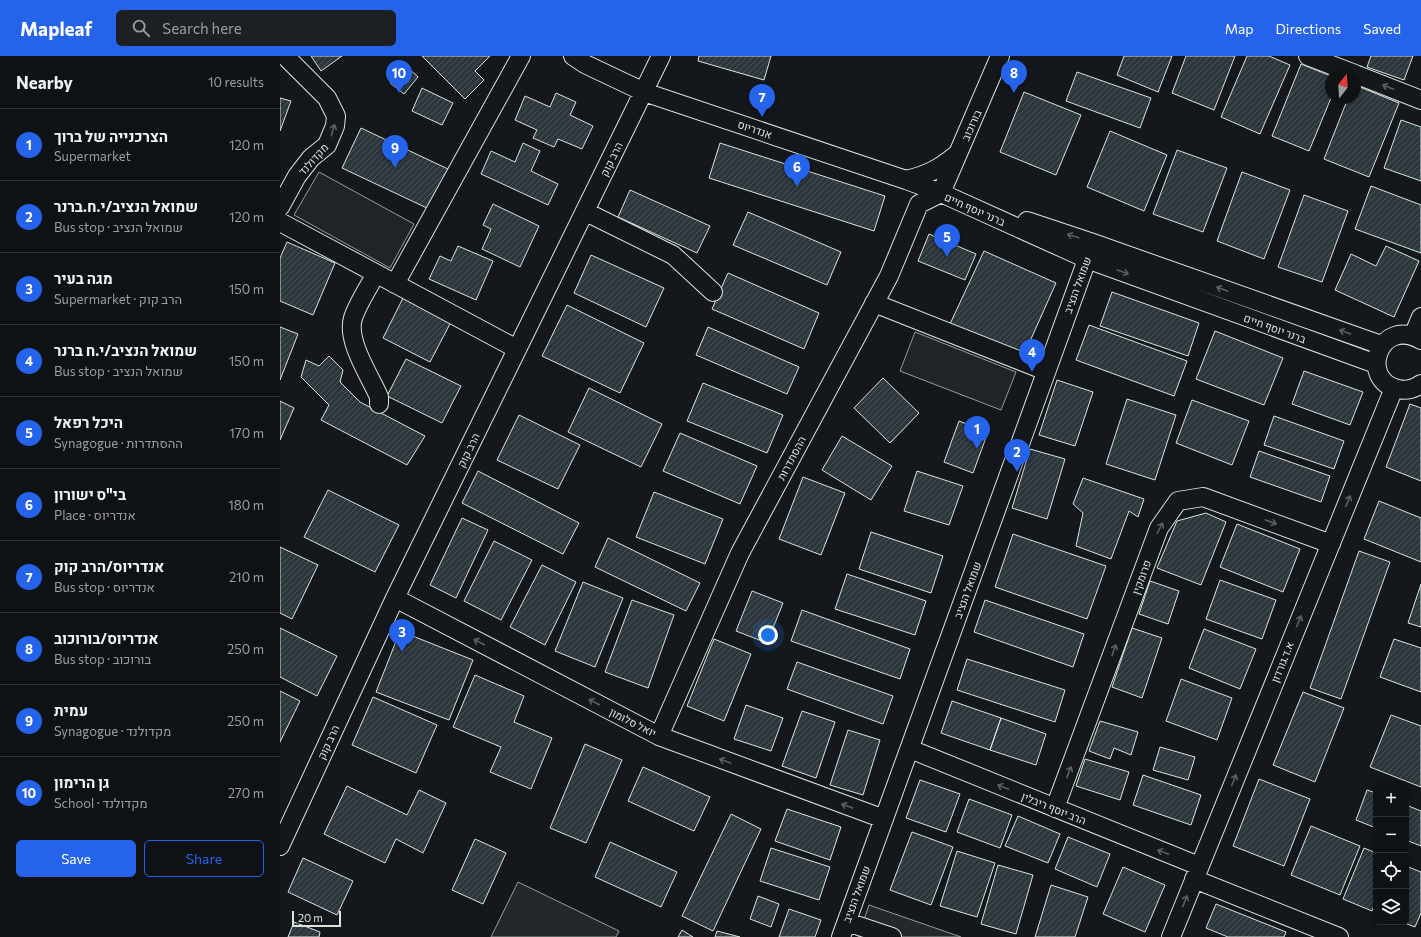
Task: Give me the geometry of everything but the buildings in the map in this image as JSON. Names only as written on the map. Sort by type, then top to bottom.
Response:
[{"type":"street","name":"מקדולנד","points":[[280,207],[297,176],[311,158],[327,145],[335,126],[336,116],[327,98],[285,56]]},
{"type":"street","points":[[394,284],[521,56]]},
{"type":"street","name":"אנדריוס","points":[[573,56],[585,64],[644,92],[941,193]]},
{"type":"street","name":"הרב קוק","points":[[280,846],[395,598],[586,212],[661,56]]},
{"type":"street","name":"בורוכוב","points":[[941,193],[1000,56]]},
{"type":"street","points":[[1308,56],[1339,68]]},
{"type":"street","points":[[1361,76],[1421,100]]},
{"type":"street","points":[[906,180],[924,176],[941,168],[958,154]]},
{"type":"street","name":"ברנר יוסף חיים","points":[[941,193],[1376,364]]},
{"type":"street","name":"ההסתדרות","points":[[659,736],[740,553],[889,276],[919,204],[941,193]]},
{"type":"street","points":[[586,212],[673,255],[713,292]]},
{"type":"street","points":[[280,222],[518,349]]},
{"type":"street","name":"ברנר יוסף חיים","points":[[1090,251],[1381,345]]},
{"type":"street","name":"שמואל הנציב","points":[[844,929],[1090,251]]},
{"type":"street","points":[[376,274],[353,318],[351,330],[354,341],[379,397],[379,404]]},
{"type":"street","points":[[874,303],[1046,371]]},
{"type":"street","points":[[1421,317],[1417,338],[1396,335],[1381,345],[1376,358],[1376,364],[1382,379],[1394,388],[1409,390],[1421,384]]},
{"type":"street","name":"א.ד.גורדון","points":[[1171,937],[1394,388]]},
{"type":"street","name":"פרומקין","points":[[1055,808],[1159,528],[1178,501],[1203,497],[1331,544]]},
{"type":"street","name":"יואל סלומון","points":[[395,598],[659,736],[884,819]]},
{"type":"street","name":"הרב יוסף ריבלין","points":[[910,749],[1055,808],[1339,937]]},
{"type":"street","points":[[844,929],[892,937]]},
{"type":"shaded area","points":[[319,172],[414,224],[390,268],[294,215]]},
{"type":"shaded area","points":[[915,332],[1016,372],[1001,410],[900,371]]},
{"type":"shaded area","points":[[518,882],[619,931],[616,937],[491,937]]},
{"type":"shaded area","points":[[869,905],[961,937],[858,937]]},
{"type":"place","name":"גן הרימון","points":[[399,93]]},
{"type":"place","name":"אנדריוס/בורוכוב","points":[[1014,93]]},
{"type":"place","name":"אנדריוס/הרב קוק","points":[[762,117]]},
{"type":"place","name":"עמית","points":[[395,168]]},
{"type":"place","name":"בי\"ס ישורון","points":[[797,187]]},
{"type":"place","name":"היכל רפאל","points":[[947,257]]},
{"type":"place","name":"שמואל הנציב/י.ח ברנר","points":[[1032,372]]},
{"type":"place","name":"הצרכנייה של ברוך","points":[[977,449]]},
{"type":"place","name":"שמואל הנציב/י.ח.ברנר","points":[[1017,472]]},
{"type":"place","name":"מגה בעיר","points":[[402,652]]}]
